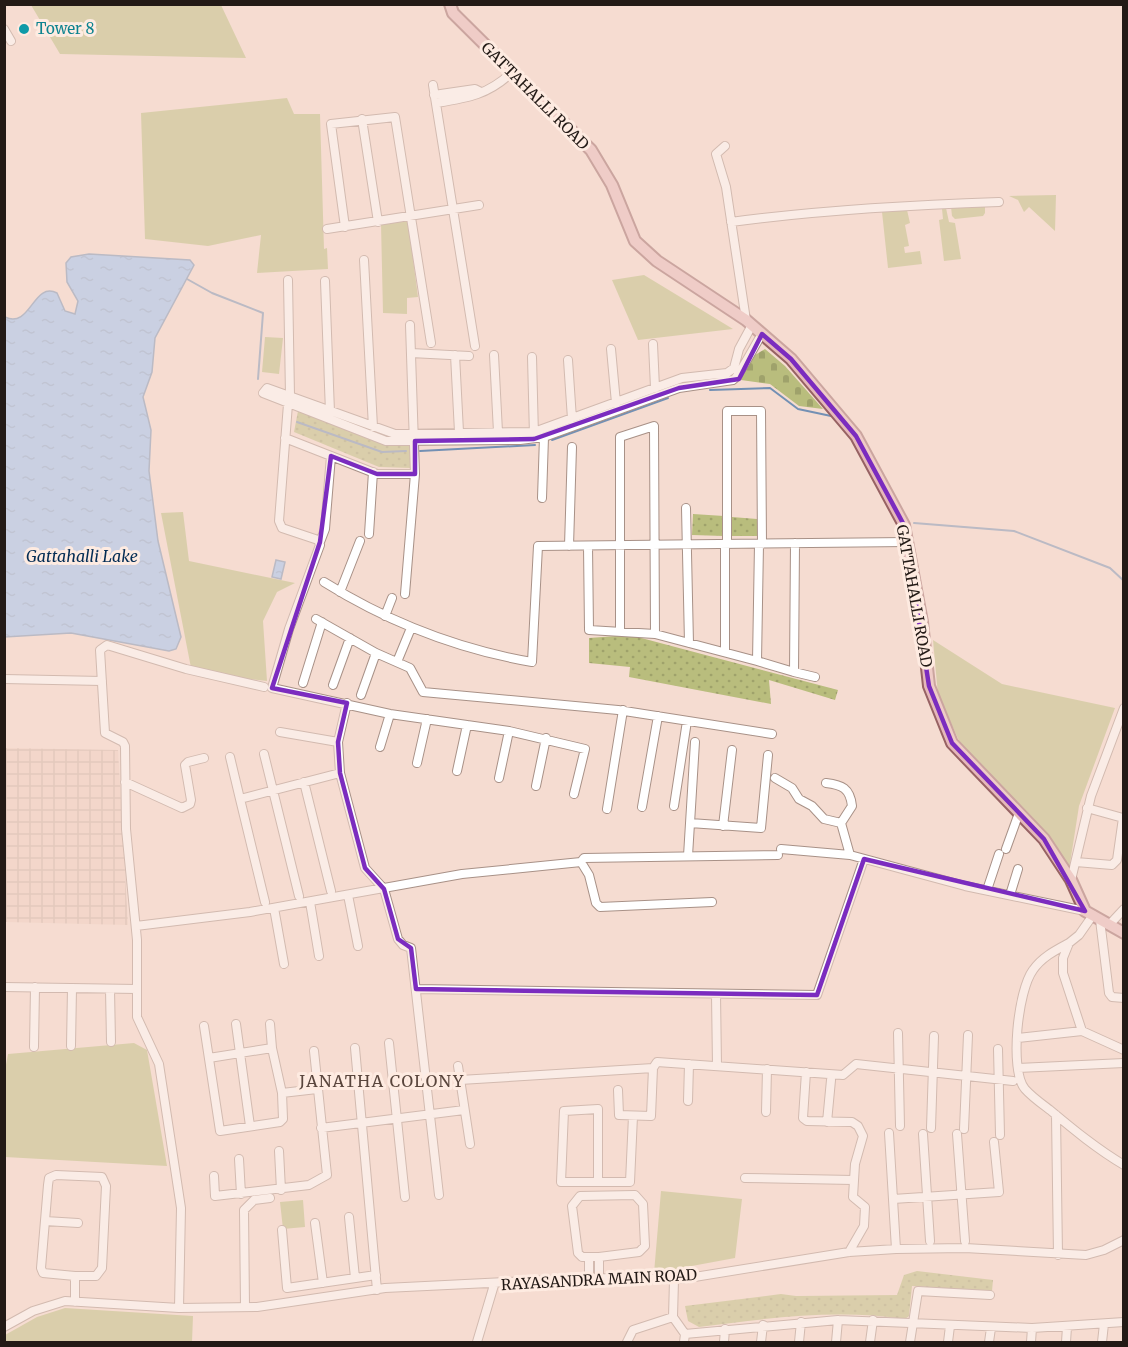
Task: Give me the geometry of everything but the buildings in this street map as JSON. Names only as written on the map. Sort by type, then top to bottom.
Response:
[{"type":"main road","name":"GATTAHALLI ROAD","points":[[450,4],[453,13],[591,150],[612,185],[635,241],[657,261],[749,322],[791,359],[856,436],[904,525],[922,622],[929,686],[952,743],[1044,839],[1097,918]]},
{"type":"main road","points":[[1097,918],[1124,933]]},
{"type":"street","points":[[4,29],[12,41]]},
{"type":"street","points":[[435,99],[475,89],[481,92],[497,86],[511,73]]},
{"type":"street","points":[[433,85],[475,346]]},
{"type":"street","points":[[345,227],[330,127],[333,122],[392,116],[397,119],[431,343]]},
{"type":"street","points":[[362,119],[378,222]]},
{"type":"street","points":[[289,400],[395,434],[415,437],[534,436],[572,418],[682,378],[732,371],[749,322],[726,187],[716,154],[725,146]]},
{"type":"street","points":[[731,222],[886,206],[999,202]]},
{"type":"street","points":[[327,230],[479,205]]},
{"type":"street","points":[[364,260],[373,427]]},
{"type":"street","points":[[288,280],[289,400],[280,525],[320,542]]},
{"type":"street","points":[[325,281],[330,412]]},
{"type":"street","points":[[405,594],[415,474],[410,325]]},
{"type":"street","points":[[289,400],[386,441],[459,432],[498,432],[544,437],[679,388],[733,381],[740,375],[745,359],[762,334]]},
{"type":"street","points":[[653,344],[655,388]]},
{"type":"street","points":[[611,349],[616,403]]},
{"type":"street","points":[[411,353],[469,356]]},
{"type":"street","points":[[455,355],[459,432]]},
{"type":"street","points":[[494,355],[498,432]]},
{"type":"street","points":[[532,357],[534,436]]},
{"type":"street","points":[[568,360],[572,418]]},
{"type":"street","points":[[725,652],[727,411],[761,411],[757,661]]},
{"type":"street","points":[[620,632],[620,437],[654,426],[655,634]]},
{"type":"street","points":[[542,498],[544,437]]},
{"type":"street","points":[[285,438],[373,472],[415,474]]},
{"type":"street","points":[[569,546],[572,447]]},
{"type":"street","points":[[331,456],[325,529],[289,629],[272,688],[390,714],[509,730],[585,749],[574,794]]},
{"type":"street","points":[[369,534],[373,472]]},
{"type":"street","points":[[686,508],[689,643]]},
{"type":"street","points":[[340,592],[360,541]]},
{"type":"street","points":[[324,582],[411,628],[469,648],[532,662],[538,546],[907,542]]},
{"type":"street","points":[[794,672],[795,543]]},
{"type":"street","points":[[588,546],[589,630],[655,634],[815,677]]},
{"type":"street","points":[[385,616],[392,598]]},
{"type":"street","points":[[303,683],[319,621],[376,653],[410,668],[423,692],[622,710],[772,734]]},
{"type":"street","points":[[398,662],[411,628]]},
{"type":"street","points":[[333,685],[350,638]]},
{"type":"street","points":[[178,1308],[181,1208],[159,1064],[154,1049],[139,1025],[136,926],[126,829],[125,746],[120,740],[108,736],[104,729],[100,650],[107,645],[186,669],[264,687]]},
{"type":"street","points":[[361,695],[376,653]]},
{"type":"street","points":[[4,679],[102,681]]},
{"type":"street","points":[[347,703],[338,742],[340,773],[365,868],[384,889],[398,939],[403,945],[411,948],[439,1195]]},
{"type":"street","points":[[1071,880],[1087,808],[1124,708]]},
{"type":"street","points":[[608,809],[622,710]]},
{"type":"street","points":[[380,747],[390,714]]},
{"type":"street","points":[[642,807],[658,716]]},
{"type":"street","points":[[417,763],[427,719]]},
{"type":"street","points":[[674,806],[687,721]]},
{"type":"street","points":[[457,771],[466,724]]},
{"type":"street","points":[[499,778],[509,730]]},
{"type":"street","points":[[280,732],[338,742]]},
{"type":"street","points":[[536,786],[546,738]]},
{"type":"street","points":[[688,856],[694,742]]},
{"type":"street","points":[[723,826],[732,750]]},
{"type":"street","points":[[264,754],[298,896]]},
{"type":"street","points":[[690,823],[761,828],[768,755]]},
{"type":"street","points":[[230,757],[265,902]]},
{"type":"street","points":[[125,782],[182,808],[190,804],[191,800],[185,765],[204,758]]},
{"type":"street","points":[[240,799],[340,773]]},
{"type":"street","points":[[775,778],[792,788],[799,799],[812,806],[824,819],[841,823]]},
{"type":"street","points":[[304,782],[331,891]]},
{"type":"street","points":[[826,783],[840,785],[849,792],[852,806],[841,823],[850,855]]},
{"type":"street","points":[[1076,862],[1112,865],[1117,860],[1124,818],[1087,808]]},
{"type":"street","points":[[1006,849],[1019,813]]},
{"type":"street","points":[[136,926],[274,908],[462,874],[581,862],[588,857],[780,852],[850,855],[1097,918]]},
{"type":"street","points":[[987,890],[999,854]]},
{"type":"street","points":[[416,989],[817,995],[864,859]]},
{"type":"street","points":[[581,862],[589,875],[596,903],[600,907],[712,902]]},
{"type":"street","points":[[1010,895],[1018,869]]},
{"type":"street","points":[[348,895],[358,945]]},
{"type":"street","points":[[310,902],[319,956]]},
{"type":"street","points":[[274,908],[284,964]]},
{"type":"street","points":[[1124,909],[1097,918],[1069,943],[1043,958],[1032,970],[1024,987],[1018,1038],[1018,1068],[1025,1089],[1124,1165]]},
{"type":"street","points":[[1097,918],[1109,993],[1112,997],[1124,998]]},
{"type":"street","points":[[1069,943],[1063,958],[1063,973],[1082,1031]]},
{"type":"street","points":[[4,987],[137,989]]},
{"type":"street","points":[[34,1047],[35,987]]},
{"type":"street","points":[[71,1046],[72,988]]},
{"type":"street","points":[[110,989],[111,1042]]},
{"type":"street","points":[[716,994],[717,1066]]},
{"type":"street","points":[[236,1023],[250,1126]]},
{"type":"street","points":[[204,1026],[220,1131],[283,1119],[282,1093],[272,1048],[270,1024]]},
{"type":"street","points":[[1018,1038],[1082,1031],[1124,1050]]},
{"type":"street","points":[[898,1033],[900,1126]]},
{"type":"street","points":[[965,1240],[961,1195],[960,1132],[968,1035]]},
{"type":"street","points":[[931,1128],[934,1036]]},
{"type":"street","points":[[389,1043],[405,1197]]},
{"type":"street","points":[[209,1058],[272,1048]]},
{"type":"street","points":[[355,1048],[377,1290]]},
{"type":"street","points":[[893,1199],[999,1192],[998,1049]]},
{"type":"street","points":[[214,1176],[215,1196],[309,1185],[327,1175],[314,1051]]},
{"type":"street","points":[[618,1090],[619,1115],[651,1116],[653,1068],[657,1062],[843,1075],[856,1064],[1013,1081]]},
{"type":"street","points":[[1018,1068],[1124,1062]]},
{"type":"street","points":[[688,1101],[689,1064]]},
{"type":"street","points":[[459,1066],[470,1144]]},
{"type":"street","points":[[460,1080],[653,1068]]},
{"type":"street","points":[[766,1112],[767,1069]]},
{"type":"street","points":[[806,1072],[803,1119],[852,1122],[858,1126],[863,1136],[855,1164],[852,1197],[865,1207],[864,1226],[849,1252]]},
{"type":"street","points":[[827,1122],[831,1080]]},
{"type":"street","points":[[282,1093],[317,1089]]},
{"type":"street","points":[[598,1182],[598,1109],[564,1111],[561,1182],[598,1182],[630,1182],[633,1116]]},
{"type":"street","points":[[321,1128],[464,1110]]},
{"type":"street","points":[[1056,1115],[1058,1255]]},
{"type":"street","points":[[889,1133],[896,1249]]},
{"type":"street","points":[[923,1134],[930,1242]]},
{"type":"street","points":[[279,1151],[281,1190]]},
{"type":"street","points":[[239,1159],[241,1194]]},
{"type":"street","points":[[56,1175],[102,1177],[105,1180],[101,1273],[96,1276],[75,1276],[43,1273],[41,1268],[49,1178],[56,1175]]},
{"type":"street","points":[[745,1178],[853,1180]]},
{"type":"street","points":[[634,1195],[643,1204],[645,1246],[639,1252],[590,1257],[582,1257],[578,1253],[572,1206],[575,1200],[580,1196],[634,1195]]},
{"type":"street","points":[[245,1307],[244,1210],[254,1200],[270,1198]]},
{"type":"street","points":[[349,1217],[355,1278]]},
{"type":"street","points":[[45,1221],[78,1223]]},
{"type":"street","points":[[315,1223],[322,1283]]},
{"type":"street","points":[[282,1230],[287,1288],[376,1275]]},
{"type":"street","name":"RAYASANDRA MAIN ROAD","points":[[4,1327],[48,1305],[75,1302],[178,1308],[245,1307],[377,1290],[589,1278],[674,1280],[849,1252],[896,1249],[965,1248],[1086,1255],[1104,1250],[1124,1240]]},
{"type":"street","points":[[589,1278],[590,1257]]},
{"type":"street","points":[[599,1257],[599,1279]]},
{"type":"street","points":[[75,1276],[75,1302]]},
{"type":"street","points":[[674,1280],[673,1317],[685,1338],[725,1329],[838,1320],[1032,1329],[1124,1322]]},
{"type":"street","points":[[477,1342],[494,1285]]},
{"type":"street","points":[[910,1342],[918,1292],[990,1295]]},
{"type":"street","points":[[627,1342],[633,1330],[673,1317]]},
{"type":"street","points":[[836,1342],[838,1320]]},
{"type":"street","points":[[870,1342],[873,1320]]},
{"type":"street","points":[[799,1342],[801,1322]]},
{"type":"street","points":[[1102,1342],[1104,1324]]},
{"type":"street","points":[[761,1342],[763,1325]]},
{"type":"street","points":[[948,1342],[950,1326]]},
{"type":"street","points":[[1066,1342],[1067,1327]]},
{"type":"street","points":[[989,1342],[991,1328]]},
{"type":"street","points":[[724,1342],[725,1329]]},
{"type":"street","points":[[1031,1342],[1032,1329]]},
{"type":"highlighted area","points":[[762,334],[791,359],[856,436],[904,525],[929,686],[952,743],[1044,839],[1085,911],[864,859],[817,995],[416,989],[411,948],[398,939],[384,889],[365,868],[340,773],[338,742],[347,703],[272,688],[320,542],[331,456],[377,474],[415,474],[415,441],[534,439],[679,388],[739,379]]},
{"type":"shaded area","points":[[5,748],[118,750],[128,925],[5,922]]},
{"type":"green space","points":[[31,5],[221,5],[246,58],[60,54]]},
{"type":"green space","points":[[287,98],[294,114],[320,114],[324,249],[327,248],[328,269],[257,273],[261,235],[208,246],[145,239],[141,113]]},
{"type":"green space","points":[[1056,195],[1055,231],[1029,207],[1024,212],[1018,200],[1009,196]]},
{"type":"green space","points":[[951,207],[985,207],[985,213],[983,216],[955,219],[952,216]]},
{"type":"green space","points":[[946,208],[949,222],[955,223],[961,259],[944,261],[939,220],[943,219],[942,209]]},
{"type":"green space","points":[[907,210],[910,223],[905,225],[909,246],[904,247],[905,253],[920,251],[922,264],[888,268],[882,212]]},
{"type":"green space","points":[[408,220],[418,297],[407,298],[407,314],[383,313],[381,224]]},
{"type":"green space","points":[[644,275],[733,329],[638,340],[612,280]]},
{"type":"green space","points":[[265,337],[283,338],[279,374],[262,372]]},
{"type":"green space","points":[[765,349],[785,366],[823,409],[799,406],[770,384],[741,380],[747,360]]},
{"type":"green space","points":[[298,411],[387,445],[411,444],[411,468],[379,467],[294,432]]},
{"type":"green space","points":[[183,512],[189,561],[295,583],[277,592],[263,621],[267,681],[192,673],[161,513]]},
{"type":"green space","points":[[693,514],[724,516],[724,536],[692,535]]},
{"type":"green space","points":[[732,517],[757,519],[757,536],[732,536]]},
{"type":"green space","points":[[630,635],[838,690],[835,700],[769,680],[771,704],[629,677],[630,667],[589,663],[589,638]]},
{"type":"green space","points":[[933,640],[1002,684],[1115,708],[1079,806],[1069,870],[1033,818],[962,747],[938,695]]},
{"type":"green space","points":[[134,1043],[147,1050],[167,1166],[5,1157],[4,1075],[8,1054]]},
{"type":"green space","points":[[661,1191],[742,1199],[735,1258],[654,1273]]},
{"type":"green space","points":[[303,1200],[305,1227],[283,1229],[280,1202]]},
{"type":"green space","points":[[917,1271],[993,1280],[992,1291],[912,1286],[909,1316],[905,1319],[828,1315],[699,1327],[688,1321],[685,1306],[781,1294],[796,1296],[897,1295],[904,1275]]},
{"type":"green space","points":[[65,1308],[193,1316],[192,1342],[5,1342],[5,1335],[37,1317]]},
{"type":"water","name":"Gattahalli Lake","points":[[89,254],[190,260],[194,265],[155,338],[152,372],[143,397],[151,430],[149,471],[158,541],[181,637],[176,649],[169,651],[71,633],[5,637],[5,317],[14,319],[21,317],[42,293],[49,291],[57,293],[65,311],[75,314],[78,301],[67,282],[66,263],[71,257]]},
{"type":"water","points":[[276,560],[285,562],[281,579],[272,577]]},
{"type":"waterway","points":[[187,279],[212,293],[263,313],[258,379]]},
{"type":"waterway","points":[[710,390],[770,388],[798,409],[831,416]]},
{"type":"waterway","points":[[552,440],[668,398]]},
{"type":"waterway","points":[[297,422],[382,452],[406,451]]},
{"type":"waterway","points":[[420,451],[535,445]]},
{"type":"waterway","points":[[914,523],[1014,531],[1110,568],[1124,581]]},
{"type":"place","name":"Tower 8","points":[[24,29]]},
{"type":"district","name":"JANATHA COLONY","points":[[382,1081]]}]
